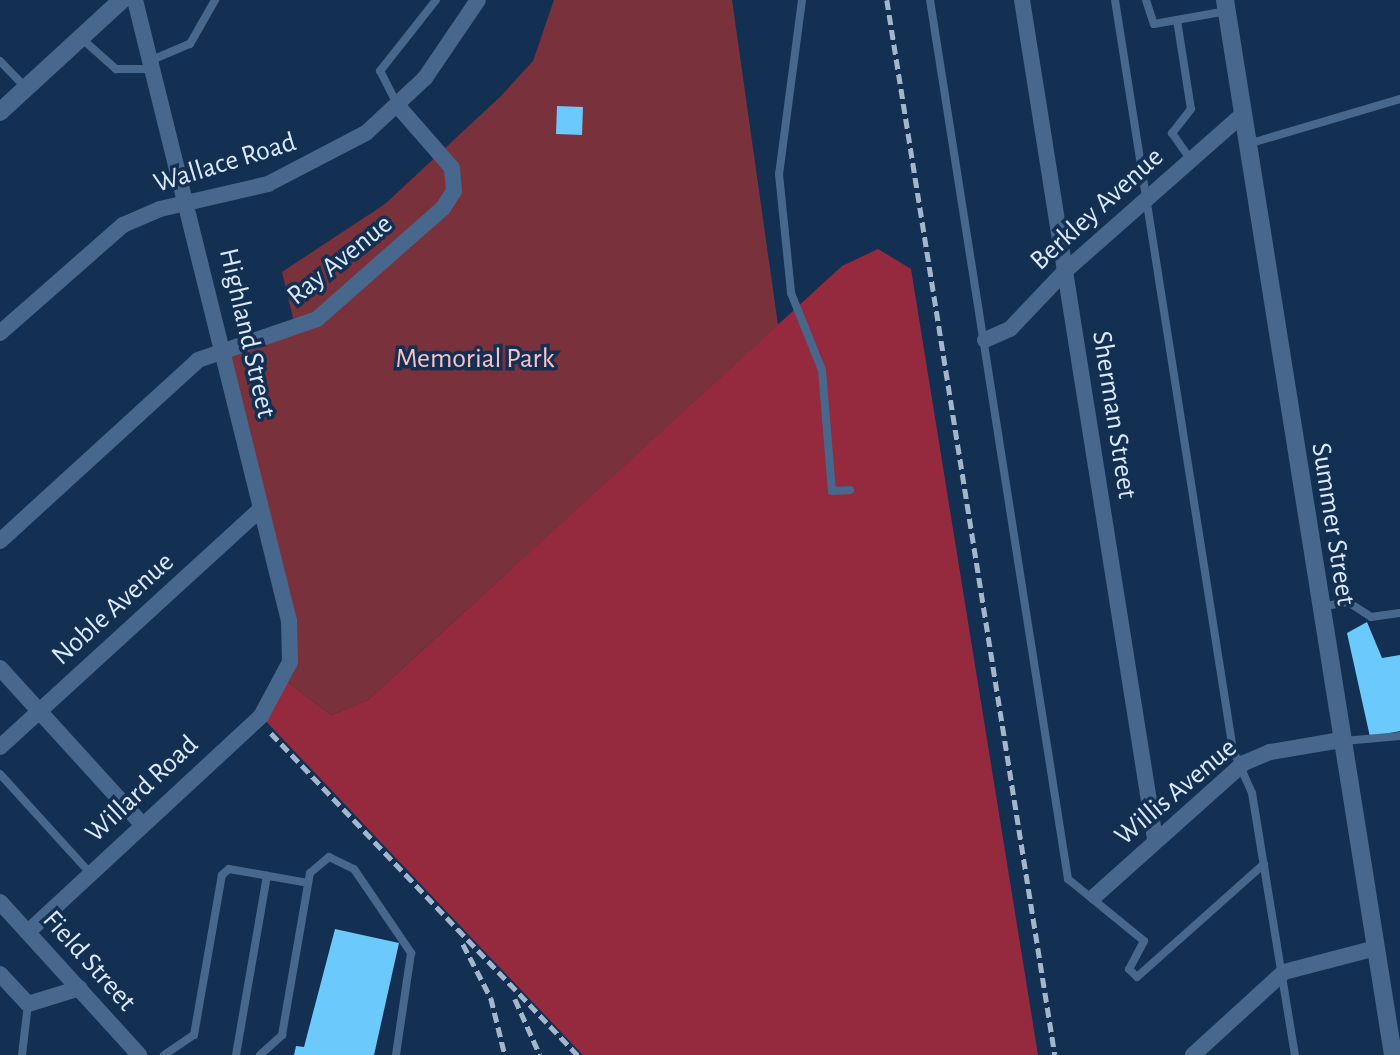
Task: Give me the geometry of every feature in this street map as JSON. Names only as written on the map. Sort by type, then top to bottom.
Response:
[{"type":"street","points":[[0,112],[122,0]]},
{"type":"street","name":"Highland Street","points":[[135,0],[155,64],[289,621],[285,680]]},
{"type":"street","name":"Wallace Road","points":[[0,333],[107,236],[143,215],[302,171],[398,106],[449,47],[478,0]]},
{"type":"street","name":"Sherman Street","points":[[1022,0],[1155,839]]},
{"type":"street","name":"Summer Street","points":[[1226,6],[1243,114],[1245,145],[1393,1055]]},
{"type":"street","name":"Ray Avenue","points":[[0,541],[190,366],[224,351],[317,319],[449,200],[452,168],[398,106]]},
{"type":"street","name":"Berkley Avenue","points":[[985,340],[1010,329],[1065,271],[1243,114]]},
{"type":"street","name":"Noble Avenue","points":[[0,747],[261,509]]},
{"type":"street","points":[[0,668],[142,824]]},
{"type":"street","name":"Willard Road","points":[[28,932],[261,716],[285,680]]},
{"type":"street","name":"Willis Avenue","points":[[1095,896],[1155,839],[1239,767],[1269,752],[1341,740]]},
{"type":"street","name":"Field Street","points":[[0,902],[139,1055]]},
{"type":"street","points":[[1193,1055],[1284,972],[1376,948]]},
{"type":"street","points":[[0,974],[28,1004],[80,988]]},
{"type":"lane","points":[[81,38],[116,69],[155,64],[190,44],[215,0]]},
{"type":"lane","points":[[398,106],[380,71],[436,0]]},
{"type":"lane","points":[[802,0],[779,174],[791,293],[822,370],[832,491],[850,491]]},
{"type":"lane","points":[[930,0],[1068,879],[1081,896],[1095,896],[1124,930],[1144,941],[1129,970],[1137,977],[1265,864]]},
{"type":"lane","points":[[1115,0],[1239,767],[1252,793],[1284,972],[1295,1055]]},
{"type":"lane","points":[[1146,0],[1151,22],[1177,20],[1226,6]]},
{"type":"lane","points":[[1177,20],[1191,110],[1172,133],[1191,160]]},
{"type":"lane","points":[[0,61],[26,88]]},
{"type":"lane","points":[[1245,145],[1400,99]]},
{"type":"lane","points":[[1320,607],[1348,602],[1371,617],[1400,613]]},
{"type":"lane","points":[[1341,740],[1400,736]]},
{"type":"lane","points":[[0,774],[90,873]]},
{"type":"lane","points":[[260,1055],[282,1035],[308,883],[322,859],[342,859],[411,953],[396,1055]]},
{"type":"lane","points":[[164,1055],[194,1035],[222,875],[229,869],[308,883]]},
{"type":"lane","points":[[236,1055],[267,876]]},
{"type":"lane","points":[[22,1055],[28,1004]]},
{"type":"green space","name":"Memorial Park","points":[[554,0],[732,0],[778,325],[368,700],[331,715],[285,680],[290,662],[224,351],[296,330],[282,272],[385,204],[501,96],[533,61]]},
{"type":"shaded area","points":[[878,249],[911,269],[1038,1055],[583,1055],[261,716],[285,680],[331,715],[368,700],[842,266]]},
{"type":"building","points":[[557,106],[583,107],[582,135],[556,134]]},
{"type":"building","points":[[1367,622],[1382,658],[1400,655],[1400,731],[1370,737],[1347,633]]},
{"type":"building","points":[[335,929],[399,943],[374,1055],[294,1055],[296,1046],[304,1047]]},
{"type":"railway","points":[[887,0],[1055,1055]]},
{"type":"railway","points":[[271,733],[578,1055]]},
{"type":"railway","points":[[463,944],[491,998],[505,1055]]},
{"type":"railway","points":[[515,999],[540,1055]]}]
